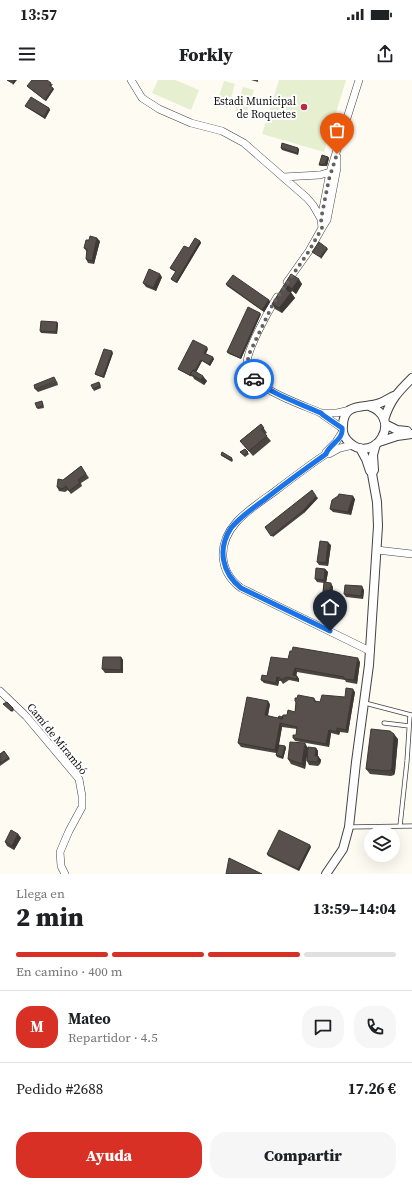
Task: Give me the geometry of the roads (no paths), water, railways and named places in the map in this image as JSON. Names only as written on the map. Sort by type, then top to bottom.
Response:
[{"type":"street","points":[[131,80],[142,98],[151,104],[192,123],[211,127],[229,134],[253,151],[313,205],[321,219],[322,228]]},
{"type":"street","points":[[359,80],[337,154],[330,172],[327,220],[273,304],[256,338],[247,363],[252,377],[265,387],[321,413],[343,429],[348,441],[356,447],[367,462],[372,474]]},
{"type":"street","points":[[321,219],[332,195],[338,168],[337,154]]},
{"type":"street","points":[[283,177],[322,175],[330,172]]},
{"type":"street","points":[[322,175],[332,182],[330,188],[332,195]]},
{"type":"street","points":[[313,205],[321,208],[327,205]]},
{"type":"street","points":[[326,874],[343,849],[349,827],[370,651],[377,550],[378,508],[372,474],[373,455],[384,434],[389,405],[412,378]]},
{"type":"street","points":[[321,413],[337,413],[359,406],[380,404],[396,395]]},
{"type":"street","points":[[369,406],[377,410],[385,422],[397,430],[412,431]]},
{"type":"street","points":[[326,454],[336,442],[343,429],[344,418],[350,410]]},
{"type":"street","points":[[370,651],[251,593],[234,582],[226,570],[223,547],[227,535],[246,514],[291,478],[326,454],[340,448],[368,448],[397,436],[412,434]]},
{"type":"street","points":[[377,550],[412,554]]},
{"type":"street","name":"Camí de Mirambó","points":[[0,691],[26,716],[78,779],[82,796],[82,807],[60,852],[61,866],[65,874]]},
{"type":"lane","points":[[364,702],[411,715],[400,826],[412,826]]},
{"type":"lane","points":[[384,723],[409,726]]},
{"type":"lane","points":[[349,827],[364,827]]},
{"type":"place","name":"Estadi Municipal de Roquetes","points":[[304,107]]}]
